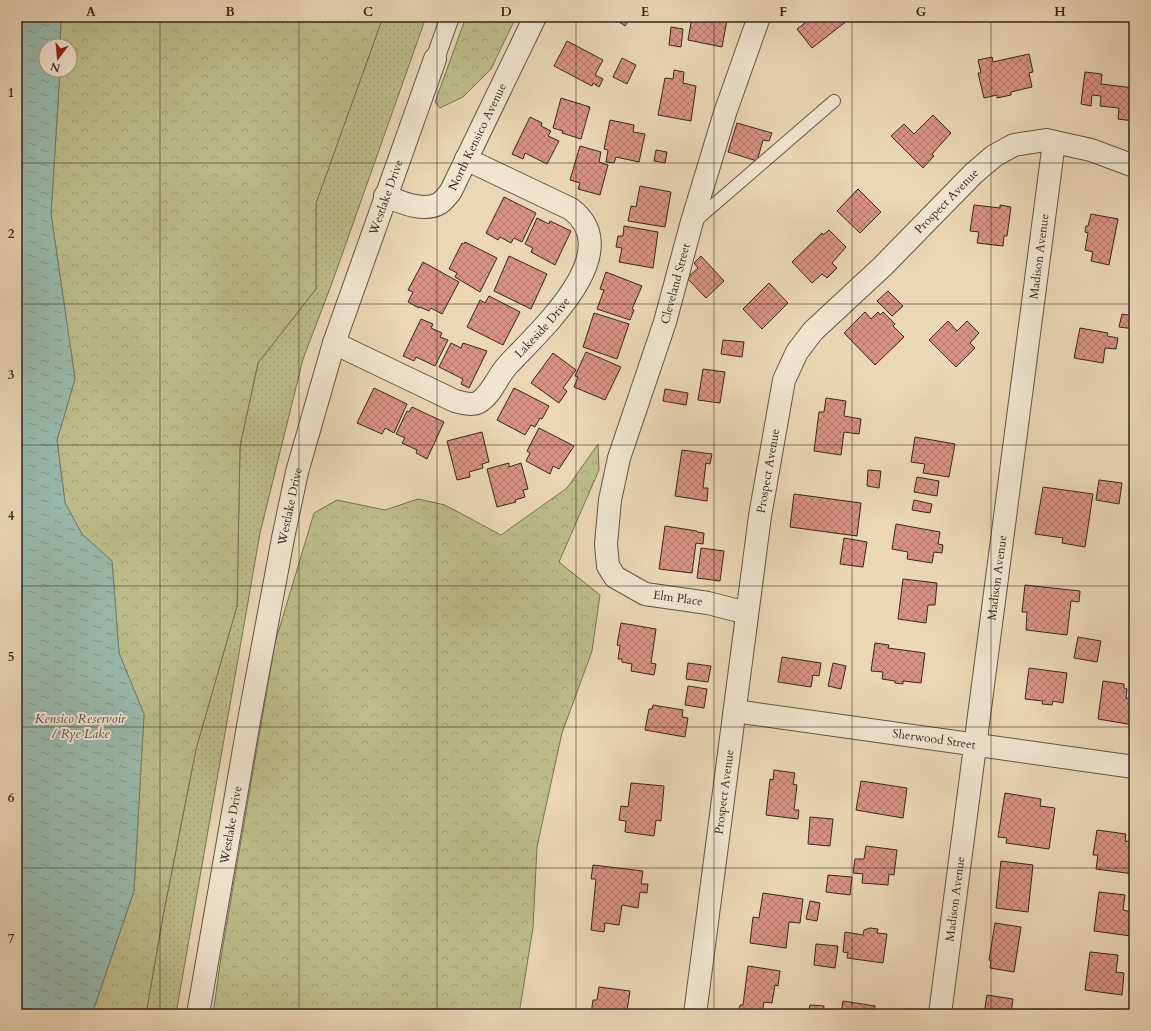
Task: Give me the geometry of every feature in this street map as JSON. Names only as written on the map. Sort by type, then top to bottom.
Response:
[{"type":"street","name":"Westlake Drive","points":[[198,1014],[283,538],[299,465],[334,343],[385,196],[450,17]]},
{"type":"street","name":"North Kensico Avenue","points":[[385,196],[412,205],[428,207],[440,203],[451,191],[535,17]]},
{"type":"street","name":"Cleveland Street","points":[[607,552],[610,500],[619,458],[665,322],[691,225],[725,113],[759,17]]},
{"type":"street","name":"Prospect Avenue","points":[[695,1014],[760,516],[784,380],[797,352],[813,331],[883,266],[974,174],[994,156],[1014,145],[1046,140],[1092,150],[1134,166]]},
{"type":"street","name":"Madison Avenue","points":[[940,1014],[1054,142]]},
{"type":"street","name":"Lakeside Drive","points":[[334,343],[455,401],[467,404],[478,402],[488,393],[503,371],[543,330],[563,306],[578,281],[587,260],[590,244],[589,231],[582,217],[571,209],[466,159]]},
{"type":"street","name":"Elm Place","points":[[607,552],[608,566],[615,577],[645,594],[708,603],[747,613]]},
{"type":"street","name":"Sherwood Street","points":[[735,711],[1134,767]]},
{"type":"lane","points":[[691,225],[834,101]]},
{"type":"green space","points":[[61,17],[383,17],[316,203],[316,289],[258,363],[240,446],[237,606],[196,749],[163,916],[146,1014],[92,1014],[134,891],[144,715],[119,653],[112,562],[82,534],[65,503],[57,440],[75,379],[51,214],[60,78],[78,78],[78,38],[60,38]]},
{"type":"green space","points":[[383,17],[426,17],[332,283],[303,359],[260,533],[176,1014],[146,1014],[163,916],[196,749],[237,606],[240,446],[258,363],[316,289],[316,203]]},
{"type":"green space","points":[[466,17],[516,17],[491,69],[463,97],[440,108],[435,102]]},
{"type":"green space","points":[[598,444],[599,470],[559,562],[600,595],[592,651],[562,733],[537,847],[533,928],[519,1014],[213,1014],[221,957],[275,643],[314,513],[337,500],[385,510],[418,499],[445,505],[501,535],[567,488]]},
{"type":"water","name":"Kensico Reservoir / Rye Lake","points":[[17,17],[61,17],[60,38],[38,38],[38,78],[60,78],[51,214],[75,379],[57,440],[65,503],[82,534],[112,561],[119,653],[144,714],[134,891],[92,1014],[17,1014]]},
{"type":"building","points":[[612,17],[631,17],[625,26]]},
{"type":"building","points":[[692,17],[727,20],[722,47],[688,40]]},
{"type":"building","points":[[813,17],[852,17],[812,48],[797,29]]},
{"type":"building","points":[[671,27],[683,29],[681,47],[669,45]]},
{"type":"building","points":[[567,41],[603,60],[595,75],[603,79],[599,87],[593,83],[592,86],[554,66]]},
{"type":"building","points":[[1029,54],[1033,72],[1029,73],[1032,87],[1011,92],[1011,95],[997,98],[997,95],[984,98],[978,73],[981,73],[978,60],[992,57],[993,62]]},
{"type":"building","points":[[622,58],[636,65],[627,84],[613,77]]},
{"type":"building","points":[[674,70],[684,72],[683,83],[696,86],[691,121],[658,115],[665,78],[673,79]]},
{"type":"building","points":[[1085,72],[1102,74],[1101,84],[1134,88],[1134,121],[1118,119],[1119,108],[1100,106],[1101,96],[1092,95],[1091,106],[1081,104]]},
{"type":"building","points":[[561,98],[590,107],[581,139],[562,133],[563,131],[553,128]]},
{"type":"building","points":[[933,115],[951,133],[932,154],[934,156],[923,168],[891,136],[904,124],[914,134]]},
{"type":"building","points":[[530,117],[542,123],[541,126],[551,131],[548,136],[559,141],[547,164],[525,153],[523,159],[512,154]]},
{"type":"building","points":[[610,120],[634,125],[633,132],[645,134],[639,162],[616,157],[614,163],[606,162],[608,150],[604,149]]},
{"type":"building","points":[[737,123],[772,133],[769,141],[763,140],[757,161],[728,152]]},
{"type":"building","points":[[580,146],[601,152],[599,162],[608,165],[600,195],[578,189],[580,183],[570,180]]},
{"type":"building","points":[[656,150],[667,152],[665,163],[654,161]]},
{"type":"building","points":[[640,186],[671,192],[665,227],[628,221],[631,206],[636,207]]},
{"type":"building","points":[[858,189],[881,212],[860,233],[837,211]]},
{"type":"building","points":[[504,197],[536,213],[522,242],[514,238],[511,243],[500,237],[498,240],[486,233]]},
{"type":"building","points":[[974,205],[1000,208],[1000,205],[1011,207],[1007,236],[1004,236],[1003,246],[977,243],[979,232],[970,231]]},
{"type":"building","points":[[1091,214],[1118,219],[1109,265],[1091,261],[1093,252],[1085,250],[1088,233],[1085,232],[1086,226],[1088,226]]},
{"type":"building","points":[[537,218],[549,224],[550,221],[571,231],[555,265],[531,252],[533,248],[525,244]]},
{"type":"building","points":[[624,226],[658,232],[653,268],[619,262],[622,248],[616,247],[618,236],[623,236]]},
{"type":"building","points":[[829,230],[846,247],[832,263],[837,268],[827,278],[822,274],[812,283],[792,262],[822,233],[823,235]]},
{"type":"building","points":[[465,242],[497,258],[480,292],[455,277],[457,273],[449,269],[462,243],[464,244]]},
{"type":"building","points":[[509,256],[547,274],[531,309],[494,291]]},
{"type":"building","points":[[701,256],[724,281],[706,298],[687,278],[698,268],[694,263]]},
{"type":"building","points":[[423,262],[459,282],[442,314],[431,308],[429,311],[420,307],[419,308],[408,302],[413,292],[408,290]]},
{"type":"building","points":[[606,272],[642,286],[632,309],[634,310],[630,320],[597,309],[604,290],[600,289]]},
{"type":"building","points":[[769,283],[788,303],[762,329],[743,309]]},
{"type":"building","points":[[888,291],[903,306],[892,316],[877,301]]},
{"type":"building","points":[[489,296],[520,312],[503,345],[467,327],[480,300],[485,303]]},
{"type":"building","points":[[865,312],[871,319],[878,312],[880,315],[883,312],[895,324],[893,326],[904,337],[875,365],[844,333]]},
{"type":"building","points":[[594,313],[629,324],[617,359],[583,347]]},
{"type":"building","points":[[1122,314],[1134,316],[1134,329],[1119,327]]},
{"type":"building","points":[[421,319],[433,324],[431,328],[442,333],[440,337],[448,340],[435,366],[416,357],[414,361],[403,356]]},
{"type":"building","points":[[948,321],[957,331],[967,321],[979,333],[970,343],[975,348],[956,367],[929,340]]},
{"type":"building","points":[[1080,328],[1108,333],[1107,336],[1118,338],[1116,349],[1105,348],[1103,363],[1074,358]]},
{"type":"building","points":[[723,340],[744,342],[742,357],[721,354]]},
{"type":"building","points":[[451,343],[461,348],[463,343],[487,351],[469,388],[461,384],[463,379],[439,367]]},
{"type":"building","points":[[586,352],[621,367],[605,400],[574,387],[578,377],[575,376]]},
{"type":"building","points":[[553,353],[576,370],[563,388],[567,391],[559,403],[531,383]]},
{"type":"building","points":[[703,369],[725,372],[720,403],[698,400]]},
{"type":"building","points":[[374,388],[407,404],[394,433],[385,428],[382,434],[357,423]]},
{"type":"building","points":[[514,388],[549,406],[542,419],[540,418],[535,427],[531,425],[525,435],[497,420]]},
{"type":"building","points":[[665,389],[688,393],[686,405],[663,401]]},
{"type":"building","points":[[826,398],[846,401],[844,416],[861,419],[859,434],[844,432],[841,455],[814,451],[819,412],[824,412]]},
{"type":"building","points":[[412,407],[444,422],[427,459],[416,453],[417,450],[402,443],[405,438],[396,434],[407,411],[409,412]]},
{"type":"building","points":[[539,428],[574,446],[559,469],[553,466],[550,474],[526,461],[530,453],[527,451]]},
{"type":"building","points":[[482,432],[489,462],[482,464],[483,468],[469,472],[470,477],[457,480],[447,441]]},
{"type":"building","points":[[915,437],[955,444],[949,477],[923,473],[925,464],[911,462]]},
{"type":"building","points":[[682,450],[712,454],[710,464],[706,463],[703,488],[708,488],[707,501],[675,496]]},
{"type":"building","points":[[509,463],[509,467],[521,463],[528,489],[523,490],[525,497],[515,500],[516,502],[497,507],[487,469]]},
{"type":"building","points":[[868,470],[881,471],[879,488],[867,486]]},
{"type":"building","points":[[917,477],[939,481],[937,496],[914,492]]},
{"type":"building","points":[[1099,480],[1122,483],[1119,504],[1096,500]]},
{"type":"building","points":[[1043,487],[1093,494],[1085,547],[1062,543],[1063,538],[1035,534]]},
{"type":"building","points":[[794,494],[861,503],[857,536],[790,527]]},
{"type":"building","points":[[914,500],[932,504],[930,513],[912,510]]},
{"type":"building","points":[[896,524],[940,532],[938,544],[943,545],[942,553],[934,552],[932,563],[907,559],[908,552],[892,549]]},
{"type":"building","points":[[665,526],[704,533],[703,544],[696,543],[692,573],[659,569]]},
{"type":"building","points":[[844,538],[867,542],[863,567],[840,564]]},
{"type":"building","points":[[701,548],[724,551],[720,581],[697,578]]},
{"type":"building","points":[[903,579],[937,583],[935,605],[928,605],[926,623],[898,619]]},
{"type":"building","points":[[1025,585],[1080,591],[1079,602],[1071,601],[1067,635],[1026,630],[1027,612],[1022,612]]},
{"type":"building","points":[[621,623],[656,629],[651,663],[656,664],[654,675],[631,671],[632,664],[622,662],[622,659],[618,659],[620,646],[617,645]]},
{"type":"building","points":[[1078,637],[1101,641],[1097,662],[1074,658]]},
{"type":"building","points":[[875,643],[889,645],[888,648],[925,653],[921,683],[903,681],[903,684],[895,683],[895,681],[882,679],[883,672],[871,671]]},
{"type":"building","points":[[782,657],[821,663],[819,676],[813,675],[811,687],[778,682]]},
{"type":"building","points":[[688,663],[711,666],[708,682],[686,679]]},
{"type":"building","points":[[833,663],[846,666],[841,689],[828,686]]},
{"type":"building","points":[[1029,668],[1067,673],[1063,703],[1053,701],[1052,705],[1042,704],[1043,701],[1025,699]]},
{"type":"building","points":[[1103,681],[1124,684],[1124,688],[1127,689],[1126,698],[1134,700],[1134,725],[1098,719]]},
{"type":"building","points":[[688,686],[707,689],[704,708],[685,705]]},
{"type":"building","points":[[653,705],[683,710],[682,717],[688,718],[685,737],[645,730],[649,709],[652,709]]},
{"type":"building","points":[[774,770],[795,773],[793,784],[797,785],[794,810],[799,810],[798,819],[766,815],[770,779],[773,780]]},
{"type":"building","points":[[861,781],[907,788],[903,818],[856,810]]},
{"type":"building","points":[[631,783],[664,786],[661,821],[656,820],[654,836],[625,832],[626,821],[619,820],[621,806],[628,807]]},
{"type":"building","points":[[1005,793],[1041,799],[1040,806],[1055,808],[1049,849],[1006,843],[1007,838],[998,837]]},
{"type":"building","points":[[810,817],[833,819],[830,846],[808,844]]},
{"type":"building","points":[[1097,830],[1126,834],[1125,841],[1134,842],[1134,874],[1096,869],[1098,855],[1093,855]]},
{"type":"building","points":[[866,846],[897,850],[894,875],[889,874],[888,885],[862,883],[863,874],[853,873],[855,859],[864,859]]},
{"type":"building","points":[[1001,861],[1033,865],[1028,912],[996,908]]},
{"type":"building","points":[[593,865],[643,871],[641,884],[648,884],[647,893],[640,892],[638,908],[622,905],[619,925],[605,923],[604,932],[591,930],[596,879],[591,879]]},
{"type":"building","points":[[828,875],[852,877],[850,895],[826,892]]},
{"type":"building","points":[[1099,892],[1125,895],[1123,910],[1131,912],[1131,917],[1133,917],[1131,936],[1094,931]]},
{"type":"building","points":[[763,893],[803,899],[800,923],[789,922],[786,948],[750,943],[753,917],[759,918]]},
{"type":"building","points":[[810,901],[820,903],[817,921],[806,919]]},
{"type":"building","points":[[995,923],[1021,927],[1014,972],[990,968],[991,961],[989,960]]},
{"type":"building","points":[[870,928],[878,929],[877,933],[887,934],[883,963],[847,958],[848,953],[843,952],[845,932],[863,935],[864,930]]},
{"type":"building","points":[[816,944],[838,946],[835,968],[814,965]]},
{"type":"building","points":[[1090,952],[1118,955],[1116,972],[1124,973],[1122,995],[1085,990]]},
{"type":"building","points":[[748,966],[780,971],[778,986],[775,985],[772,1003],[764,1002],[762,1014],[739,1014],[740,1005],[743,1005]]},
{"type":"building","points":[[599,987],[630,991],[627,1011],[631,1011],[631,1014],[591,1014],[593,1000],[597,1000]]},
{"type":"building","points":[[987,995],[1013,999],[1011,1014],[984,1014]]},
{"type":"building","points":[[843,1001],[875,1006],[874,1014],[841,1014]]},
{"type":"building","points":[[810,1005],[824,1006],[823,1014],[808,1014]]},
{"type":"building","points":[[1101,1009],[1115,1012],[1115,1014],[1100,1014]]}]
